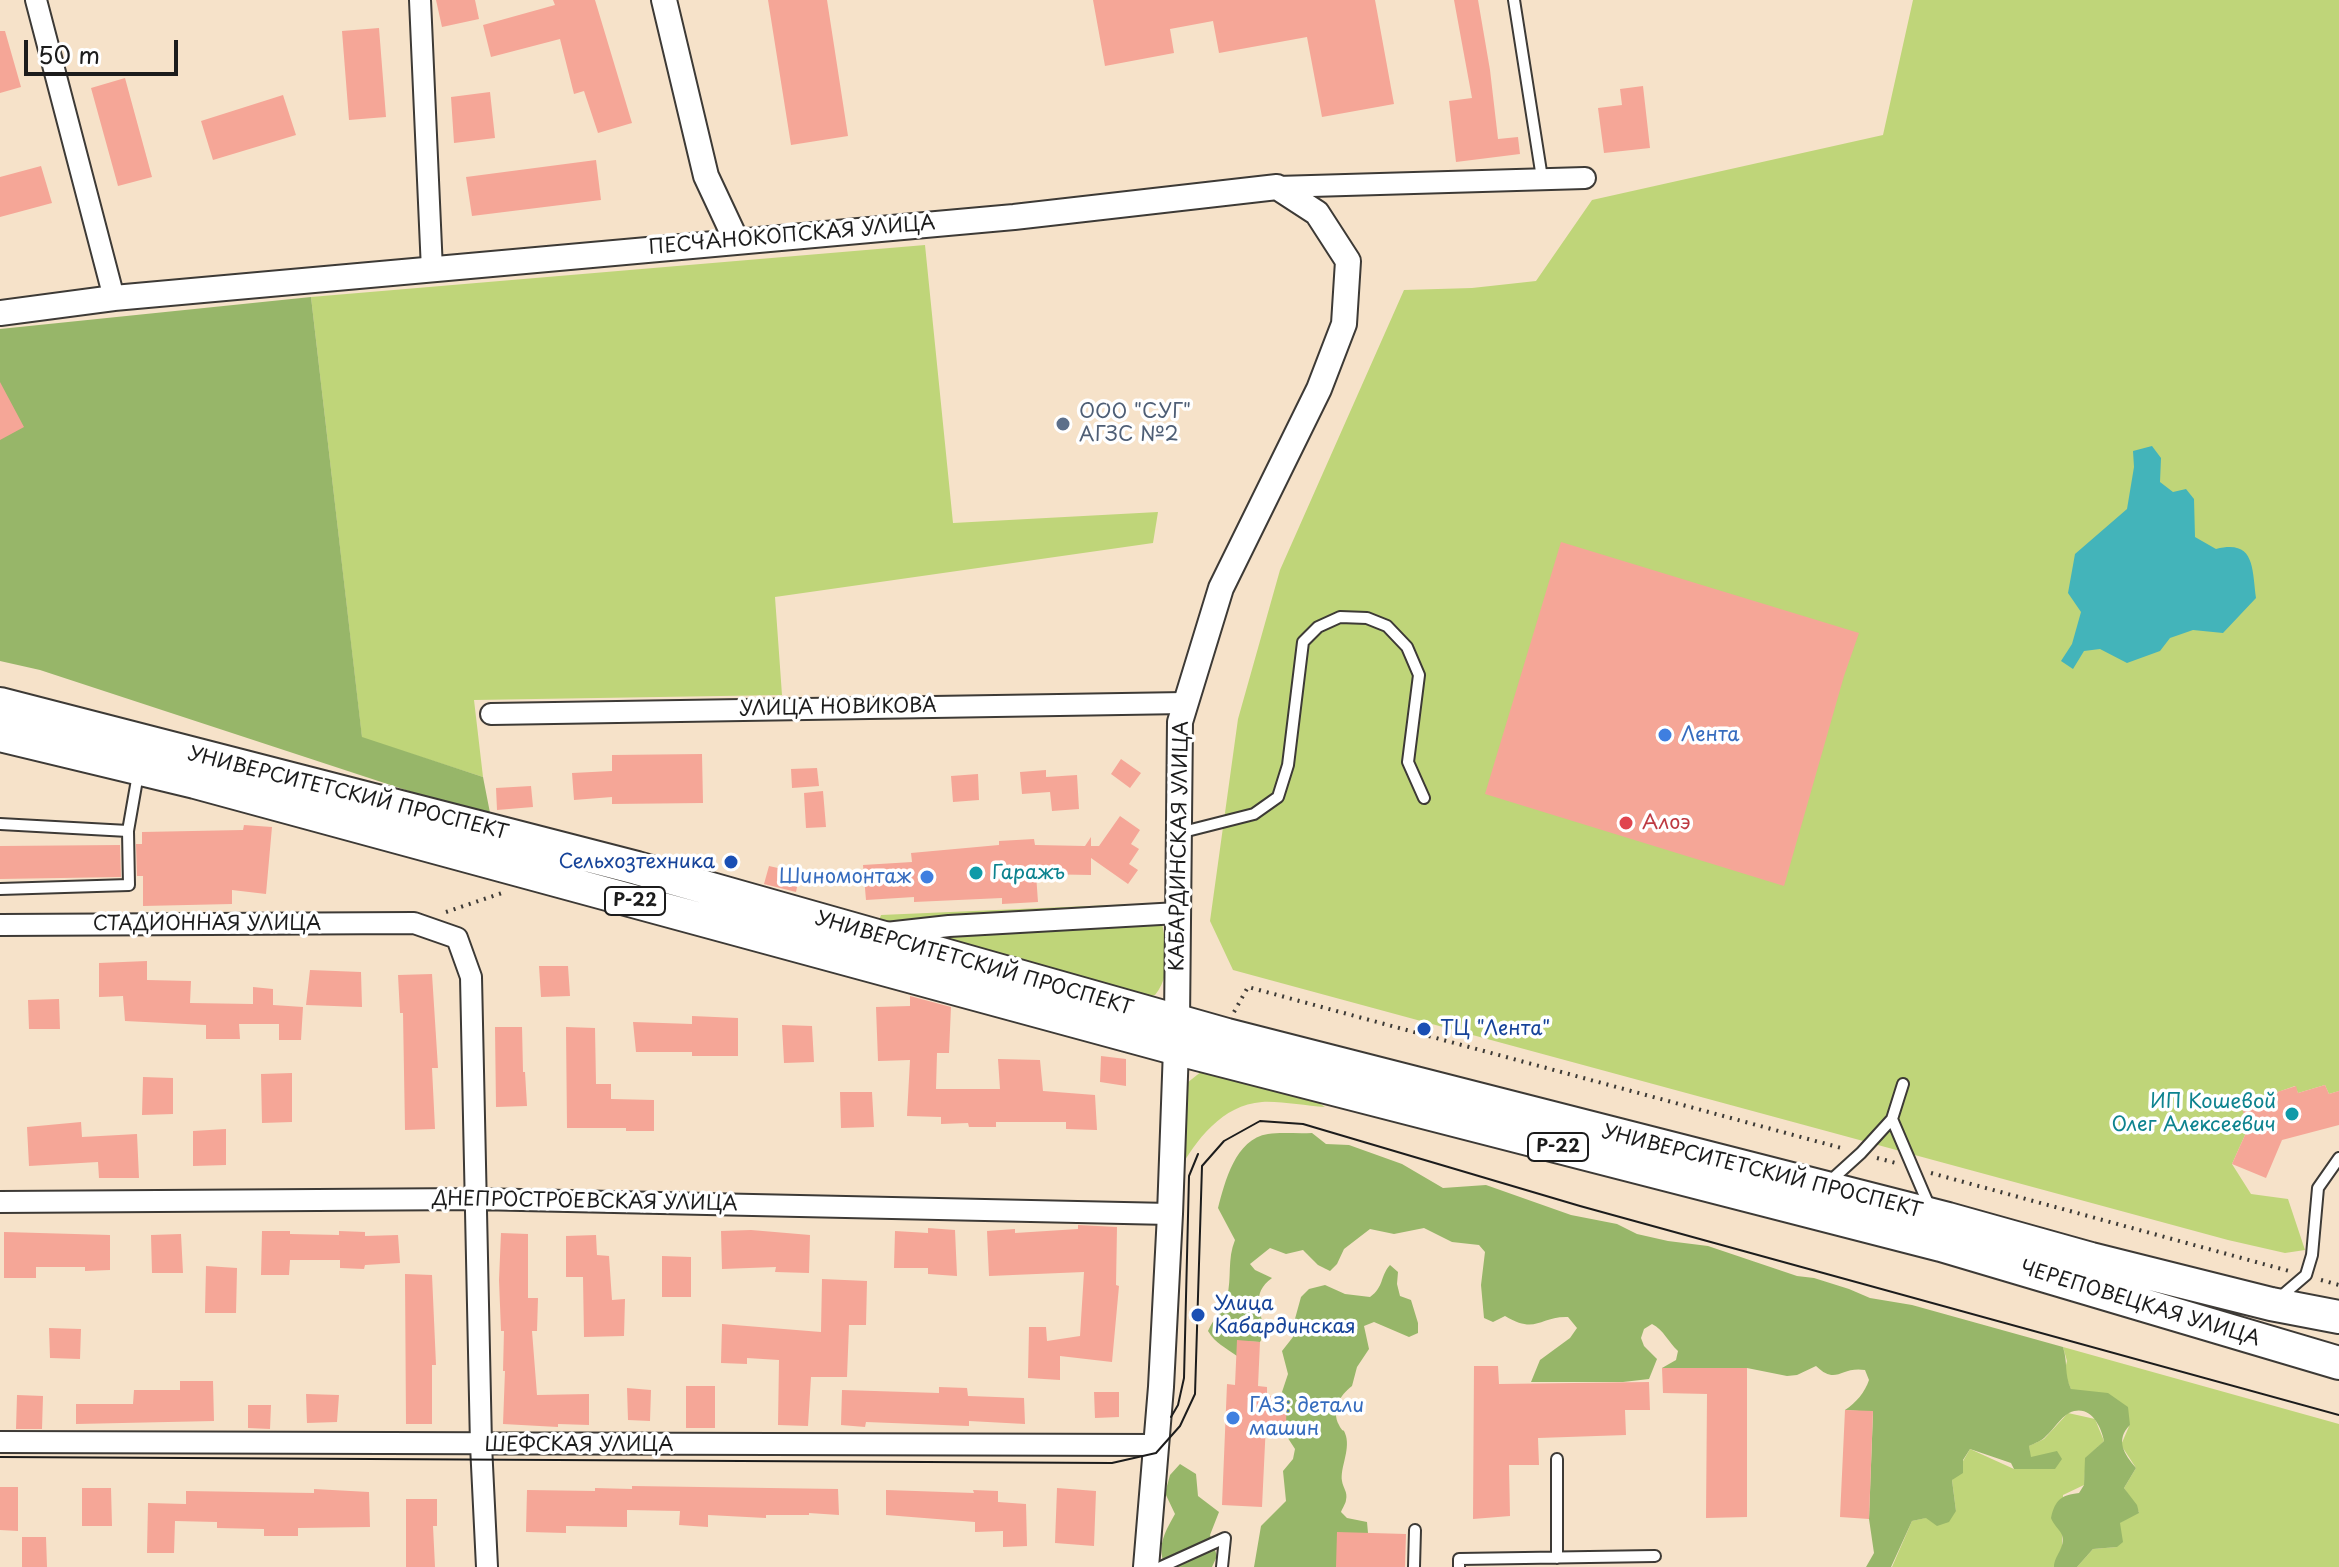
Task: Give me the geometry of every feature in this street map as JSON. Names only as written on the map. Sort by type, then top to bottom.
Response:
[{"type":"highway","name":"УНИВЕРСИТЕТСКИЙ ПРОСПЕКТ","points":[[0,704],[637,868],[870,934],[1176,1034],[1227,1035],[1821,1189],[1941,1226]]},
{"type":"highway","name":"УНИВЕРСИТЕТСКИЙ ПРОСПЕКТ","points":[[0,735],[1941,1226]]},
{"type":"highway","name":"ЧЕРЕПОВЕЦКАЯ УЛИЦА","points":[[1941,1226],[2271,1304],[2339,1317]]},
{"type":"highway","name":"ЧЕРЕПОВЕЦКАЯ УЛИЦА","points":[[1941,1226],[2339,1363]]},
{"type":"street","points":[[36,0],[114,298]]},
{"type":"street","points":[[420,0],[432,270]]},
{"type":"street","points":[[664,0],[706,176],[736,240]]},
{"type":"street","name":"ПЕСЧАНОКОПСКАЯ УЛИЦА","points":[[0,313],[114,298],[1014,217],[1277,187],[1585,178]]},
{"type":"street","name":"КАБАРДИНСКАЯ УЛИЦА","points":[[1146,1567],[1157,1445],[1170,1214],[1180,722],[1221,588],[1319,389],[1344,324],[1348,261],[1317,213],[1277,187]]},
{"type":"street","name":"УЛИЦА НОВИКОВА","points":[[491,714],[1185,703]]},
{"type":"street","points":[[870,934],[949,926],[1178,913]]},
{"type":"street","name":"СТАДИОННАЯ УЛИЦА","points":[[0,925],[414,923],[457,938],[471,977],[475,1199]]},
{"type":"street","points":[[475,1199],[487,1567]]},
{"type":"street","name":"ДНЕПРОСТРОЕВСКАЯ УЛИЦА","points":[[0,1202],[475,1199],[1170,1214]]},
{"type":"street","name":"ШЕФСКАЯ УЛИЦА","points":[[0,1442],[1157,1445]]},
{"type":"lane","points":[[1514,0],[1542,178]]},
{"type":"lane","points":[[1179,833],[1254,814],[1278,797],[1288,765],[1303,642],[1318,627],[1340,617],[1367,618],[1387,626],[1407,647],[1419,675],[1408,762],[1424,798]]},
{"type":"lane","points":[[0,889],[129,885],[128,831],[138,768]]},
{"type":"lane","points":[[0,824],[128,831]]},
{"type":"lane","points":[[1821,1189],[1861,1153],[1892,1119],[1903,1084]]},
{"type":"lane","points":[[1892,1119],[1941,1226]]},
{"type":"lane","points":[[2271,1304],[2306,1275],[2312,1255],[2318,1188],[2339,1158]]},
{"type":"lane","points":[[1557,1459],[1557,1558]]},
{"type":"lane","points":[[1414,1567],[1415,1530]]},
{"type":"lane","points":[[1161,1567],[1225,1538],[1222,1567]]},
{"type":"lane","points":[[1459,1567],[1459,1559],[1557,1558],[1580,1562],[1655,1556]]},
{"type":"path","points":[[414,923],[503,893]]},
{"type":"path","points":[[1227,1035],[1237,1004],[1248,987],[1906,1166]]},
{"type":"path","points":[[1922,1170],[2339,1285]]},
{"type":"green space","points":[[1913,0],[2339,0],[2339,1091],[2329,1094],[2325,1085],[2298,1093],[2295,1086],[2241,1105],[2249,1126],[2232,1164],[2251,1194],[2288,1199],[2305,1250],[2285,1253],[2228,1240],[1233,970],[1210,921],[1238,719],[1280,570],[1404,290],[1472,288],[1536,281],[1592,200],[1883,135]]},
{"type":"green space","points":[[925,245],[953,523],[1158,512],[1153,543],[775,597],[782,695],[474,700],[483,777],[362,738],[311,297]]},
{"type":"green space","points":[[311,297],[362,737],[483,777],[491,818],[40,670],[0,661],[0,329]]},
{"type":"green space","points":[[1158,903],[1165,939],[1165,974],[1155,995],[1134,998],[877,926],[881,915]]},
{"type":"green space","points":[[1202,1071],[1310,1097],[1325,1107],[1262,1102],[1235,1110],[1212,1126],[1178,1172],[1182,1092],[1187,1083]]},
{"type":"green space","points":[[1273,1133],[1312,1133],[1326,1144],[1349,1145],[1402,1164],[1443,1188],[1486,1185],[1571,1215],[1617,1224],[1637,1234],[1708,1246],[1870,1298],[1912,1305],[2063,1347],[2071,1389],[2108,1393],[2128,1407],[2130,1425],[2122,1442],[2136,1468],[2124,1488],[2137,1505],[2139,1513],[2120,1523],[2123,1542],[2117,1547],[2093,1549],[2077,1567],[2054,1567],[2063,1539],[2051,1518],[2055,1507],[2063,1497],[2079,1493],[2084,1485],[2085,1458],[2104,1441],[2093,1418],[2083,1411],[2076,1411],[2066,1415],[2044,1438],[2029,1446],[2031,1457],[2057,1451],[2062,1459],[2055,1469],[2014,1469],[2011,1463],[1970,1449],[1963,1460],[1963,1473],[1952,1480],[1956,1511],[1949,1522],[1937,1526],[1926,1518],[1912,1521],[1891,1567],[1866,1567],[1874,1553],[1869,1519],[1873,1412],[1845,1410],[1860,1397],[1869,1380],[1865,1370],[1834,1375],[1816,1366],[1787,1376],[1747,1368],[1662,1368],[1676,1360],[1678,1351],[1652,1324],[1644,1329],[1641,1338],[1644,1346],[1657,1359],[1649,1379],[1531,1382],[1540,1360],[1570,1338],[1577,1328],[1568,1317],[1531,1324],[1505,1316],[1493,1322],[1484,1318],[1481,1285],[1485,1252],[1479,1245],[1452,1242],[1424,1228],[1394,1234],[1370,1229],[1344,1249],[1330,1271],[1318,1265],[1303,1250],[1286,1254],[1270,1248],[1250,1264],[1272,1278],[1259,1297],[1265,1333],[1260,1342],[1238,1341],[1237,1356],[1208,1331],[1227,1297],[1235,1240],[1218,1208],[1224,1186],[1233,1163],[1247,1144]]},
{"type":"green space","points":[[1390,1265],[1398,1272],[1400,1296],[1411,1300],[1418,1333],[1409,1337],[1374,1322],[1364,1326],[1369,1349],[1357,1367],[1352,1386],[1338,1403],[1336,1414],[1347,1442],[1342,1476],[1346,1497],[1341,1512],[1347,1518],[1367,1522],[1368,1533],[1336,1567],[1254,1567],[1261,1526],[1286,1501],[1283,1471],[1293,1459],[1295,1449],[1284,1432],[1287,1398],[1282,1392],[1288,1374],[1282,1351],[1293,1337],[1301,1297],[1309,1289],[1325,1285],[1345,1294],[1370,1297],[1378,1289]]},
{"type":"green space","points":[[2063,1347],[2339,1424],[2339,1567],[2077,1567],[2093,1549],[2117,1547],[2119,1523],[2139,1512],[2124,1488],[2136,1468],[2121,1445],[2130,1424],[2071,1389],[2064,1373],[2067,1361]]},
{"type":"green space","points":[[2068,1413],[2095,1419],[2104,1441],[2086,1458],[2084,1485],[2063,1495],[2062,1548],[2054,1567],[1892,1567],[1912,1521],[1956,1511],[1952,1480],[1970,1449],[2014,1469],[2030,1457],[2029,1446],[2044,1439]]},
{"type":"green space","points":[[1180,1464],[1196,1474],[1198,1496],[1219,1512],[1210,1535],[1217,1556],[1212,1567],[1162,1567],[1164,1538],[1175,1514],[1165,1493],[1170,1475]]},
{"type":"water","points":[[2152,446],[2161,458],[2160,482],[2173,492],[2186,489],[2194,499],[2195,537],[2216,549],[2229,547],[2245,552],[2252,567],[2256,598],[2223,633],[2193,630],[2170,638],[2160,651],[2127,663],[2100,649],[2084,651],[2073,669],[2061,661],[2072,644],[2081,612],[2068,593],[2075,554],[2127,509],[2134,467],[2133,451]]},
{"type":"building","points":[[436,0],[475,0],[479,19],[442,27]]},
{"type":"building","points":[[553,0],[595,0],[632,123],[598,133],[584,91],[574,94],[560,39],[491,57],[483,25],[555,5]]},
{"type":"building","points":[[768,0],[827,0],[848,136],[791,145]]},
{"type":"building","points":[[1093,0],[1375,0],[1394,104],[1322,117],[1307,37],[1219,53],[1213,21],[1170,29],[1174,53],[1105,66]]},
{"type":"building","points":[[1454,0],[1478,0],[1498,139],[1518,137],[1520,154],[1456,162],[1449,101],[1472,98]]},
{"type":"building","points":[[379,28],[386,117],[349,120],[342,31]]},
{"type":"building","points":[[0,31],[5,31],[21,87],[0,93]]},
{"type":"building","points":[[125,78],[152,177],[118,186],[91,88]]},
{"type":"building","points":[[1643,86],[1650,148],[1604,153],[1598,108],[1622,105],[1620,89]]},
{"type":"building","points":[[490,92],[495,138],[454,143],[451,97]]},
{"type":"building","points":[[283,95],[296,135],[213,160],[201,121]]},
{"type":"building","points":[[596,160],[601,200],[472,216],[466,177]]},
{"type":"building","points":[[41,166],[52,203],[0,217],[0,177]]},
{"type":"building","points":[[0,382],[24,427],[0,440]]},
{"type":"building","name":"Лента","points":[[1561,542],[1859,633],[1784,886],[1485,794]]},
{"type":"building","points":[[702,754],[703,803],[612,804],[612,797],[574,800],[572,773],[612,771],[612,755]]},
{"type":"building","points":[[1121,759],[1141,773],[1130,788],[1111,774]]},
{"type":"building","points":[[817,768],[819,786],[792,788],[791,769]]},
{"type":"building","points":[[1046,770],[1046,777],[1077,775],[1079,809],[1052,811],[1050,792],[1022,794],[1020,772]]},
{"type":"building","points":[[978,774],[979,800],[953,802],[951,776]]},
{"type":"building","points":[[531,786],[533,807],[497,810],[496,788]]},
{"type":"building","points":[[823,791],[826,827],[806,828],[804,793]]},
{"type":"building","points":[[1120,816],[1140,830],[1131,844],[1139,849],[1129,864],[1138,870],[1128,884],[1091,858],[1091,875],[1036,874],[1038,902],[1002,904],[1002,898],[914,902],[914,897],[866,900],[863,865],[912,862],[911,853],[999,845],[999,841],[1034,839],[1035,845],[1085,846],[1091,837],[1091,846],[1099,846]]},
{"type":"building","points":[[244,825],[272,827],[266,894],[232,890],[232,904],[143,906],[143,876],[137,876],[136,844],[142,844],[142,832],[243,830]]},
{"type":"building","points":[[120,845],[121,877],[0,879],[0,846]]},
{"type":"building","points":[[769,866],[800,873],[796,892],[764,884]]},
{"type":"building","points":[[147,961],[147,980],[191,981],[190,1003],[253,1004],[253,987],[273,989],[273,1005],[303,1007],[301,1040],[279,1040],[279,1024],[239,1024],[240,1039],[206,1039],[206,1025],[125,1021],[123,996],[99,997],[99,963]]},
{"type":"building","points":[[539,966],[568,966],[570,996],[541,997]]},
{"type":"building","points":[[310,970],[361,972],[362,1007],[306,1005]]},
{"type":"building","points":[[432,974],[438,1068],[432,1068],[435,1129],[405,1130],[403,1013],[400,1013],[398,975]]},
{"type":"building","points":[[910,996],[951,1007],[949,1053],[937,1053],[936,1089],[1000,1089],[998,1059],[1040,1060],[1043,1091],[1095,1095],[1097,1130],[1066,1129],[1066,1122],[996,1122],[996,1127],[969,1127],[968,1123],[941,1124],[941,1117],[907,1116],[910,1060],[878,1061],[876,1007],[910,1006]]},
{"type":"building","points":[[59,999],[60,1029],[29,1029],[28,1000]]},
{"type":"building","points":[[692,1016],[738,1018],[738,1056],[636,1052],[633,1022],[692,1024]]},
{"type":"building","points":[[782,1025],[812,1026],[814,1062],[784,1063]]},
{"type":"building","points":[[495,1027],[522,1027],[527,1106],[496,1107]]},
{"type":"building","points":[[566,1027],[595,1028],[596,1084],[611,1084],[611,1099],[654,1100],[654,1131],[567,1128]]},
{"type":"building","points":[[1101,1056],[1126,1059],[1126,1086],[1100,1082]]},
{"type":"building","points":[[292,1073],[292,1122],[262,1123],[261,1074]]},
{"type":"building","points":[[143,1077],[173,1078],[173,1114],[142,1115]]},
{"type":"building","name":"ИП Кошевой Олег Алексеевич","points":[[2325,1085],[2329,1094],[2339,1091],[2339,1125],[2282,1140],[2266,1178],[2232,1164],[2249,1126],[2240,1104],[2296,1086],[2298,1093]]},
{"type":"building","points":[[840,1092],[872,1092],[874,1127],[841,1128]]},
{"type":"building","points":[[81,1122],[82,1137],[137,1134],[139,1178],[99,1178],[98,1162],[29,1166],[27,1127]]},
{"type":"building","points":[[226,1129],[226,1165],[193,1166],[193,1131]]},
{"type":"building","points":[[1078,1225],[1117,1227],[1116,1285],[1119,1286],[1112,1362],[1060,1356],[1060,1380],[1028,1378],[1029,1327],[1046,1327],[1047,1341],[1080,1336],[1084,1272],[989,1276],[987,1231],[1015,1229],[1015,1233],[1078,1229]]},
{"type":"building","points":[[928,1228],[955,1230],[957,1276],[928,1274],[928,1268],[894,1268],[895,1231],[928,1233]]},
{"type":"building","points":[[262,1231],[398,1235],[400,1263],[365,1265],[364,1269],[340,1268],[340,1260],[290,1260],[289,1275],[261,1275]]},
{"type":"building","points":[[721,1231],[810,1235],[809,1273],[775,1272],[776,1267],[722,1269]]},
{"type":"building","points":[[4,1232],[110,1235],[110,1270],[36,1267],[36,1278],[4,1278]]},
{"type":"building","points":[[501,1233],[528,1234],[528,1298],[538,1298],[537,1331],[532,1331],[537,1395],[589,1394],[589,1425],[503,1424],[505,1371],[499,1280]]},
{"type":"building","points":[[181,1234],[183,1273],[152,1273],[151,1235]]},
{"type":"building","points":[[596,1235],[597,1255],[609,1256],[612,1300],[625,1299],[624,1336],[584,1337],[583,1277],[566,1277],[566,1236]]},
{"type":"building","points":[[662,1256],[691,1257],[691,1297],[662,1297]]},
{"type":"building","points":[[206,1266],[237,1268],[236,1313],[205,1313]]},
{"type":"building","points":[[405,1274],[432,1275],[436,1365],[432,1365],[432,1424],[406,1424]]},
{"type":"building","points":[[822,1279],[867,1281],[866,1325],[849,1325],[847,1377],[811,1377],[808,1426],[778,1425],[779,1360],[747,1358],[747,1364],[721,1363],[722,1324],[821,1332]]},
{"type":"building","points":[[49,1328],[81,1329],[80,1359],[50,1358]]},
{"type":"building","points":[[1237,1340],[1260,1342],[1258,1386],[1267,1387],[1267,1396],[1287,1397],[1286,1424],[1266,1423],[1262,1507],[1222,1505],[1227,1384],[1235,1385]]},
{"type":"building","points":[[1474,1366],[1498,1366],[1499,1384],[1649,1382],[1650,1410],[1625,1410],[1626,1435],[1538,1438],[1539,1465],[1509,1465],[1510,1516],[1473,1519]]},
{"type":"building","points":[[1662,1368],[1747,1368],[1747,1517],[1706,1518],[1707,1394],[1663,1393]]},
{"type":"building","points":[[180,1381],[213,1381],[214,1421],[76,1424],[76,1404],[133,1404],[134,1390],[180,1390]]},
{"type":"building","points":[[686,1386],[715,1386],[715,1428],[686,1428]]},
{"type":"building","points":[[939,1387],[967,1388],[968,1396],[1024,1398],[1025,1424],[969,1421],[969,1426],[866,1422],[865,1427],[841,1425],[842,1390],[939,1393]]},
{"type":"building","points":[[627,1388],[651,1390],[650,1421],[628,1420]]},
{"type":"building","points":[[1094,1392],[1119,1392],[1119,1417],[1095,1418]]},
{"type":"building","points":[[306,1394],[339,1395],[337,1422],[307,1423]]},
{"type":"building","points":[[17,1395],[43,1396],[42,1429],[16,1429]]},
{"type":"building","points":[[248,1405],[271,1405],[270,1429],[248,1428]]},
{"type":"building","points":[[1845,1410],[1873,1411],[1869,1519],[1840,1517]]},
{"type":"building","points":[[632,1486],[838,1489],[839,1515],[809,1513],[766,1515],[766,1518],[708,1515],[708,1527],[679,1525],[680,1511],[627,1510],[627,1527],[566,1526],[566,1533],[526,1532],[527,1490],[595,1491],[595,1488],[632,1489]]},
{"type":"building","points":[[0,1487],[18,1487],[18,1531],[0,1530]]},
{"type":"building","points":[[82,1488],[111,1488],[112,1526],[82,1526]]},
{"type":"building","points":[[1057,1488],[1096,1491],[1094,1546],[1055,1543]]},
{"type":"building","points":[[314,1489],[369,1492],[370,1527],[298,1528],[298,1536],[264,1536],[264,1529],[217,1528],[217,1522],[175,1521],[174,1553],[147,1553],[148,1503],[186,1504],[186,1491],[314,1493]]},
{"type":"building","points":[[886,1490],[998,1491],[998,1502],[1026,1504],[1027,1546],[1003,1547],[1003,1531],[975,1532],[975,1522],[886,1515]]},
{"type":"building","points":[[406,1499],[437,1499],[437,1526],[433,1526],[435,1567],[406,1567]]},
{"type":"building","points":[[1337,1532],[1406,1534],[1405,1567],[1336,1567]]},
{"type":"building","points":[[22,1537],[46,1537],[47,1567],[22,1567]]},
{"type":"tram line","points":[[0,1457],[1112,1463],[1156,1453],[1180,1426],[1195,1394],[1202,1166],[1224,1141],[1260,1121],[1303,1124],[1580,1206],[2339,1415]]},
{"type":"tram line","points":[[1171,1417],[1178,1405],[1184,1378],[1189,1176],[1198,1154]]},
{"type":"place","name":"ООО \"СУГ\" АГЗС №2","points":[[1063,424]]},
{"type":"place","name":"Лента","points":[[1665,735]]},
{"type":"place","name":"Алоэ","points":[[1626,823]]},
{"type":"place","name":"Сельхозтехника","points":[[731,862]]},
{"type":"place","name":"Гаражъ","points":[[976,873]]},
{"type":"place","name":"Шиномонтаж","points":[[927,877]]},
{"type":"place","name":"ТЦ \"Лента\"","points":[[1424,1029]]},
{"type":"place","name":"ИП Кошевой Олег Алексеевич","points":[[2292,1114]]},
{"type":"place","name":"Улица Кабардинская","points":[[1198,1315]]},
{"type":"place","name":"ГАЗ: детали машин","points":[[1233,1418]]}]
